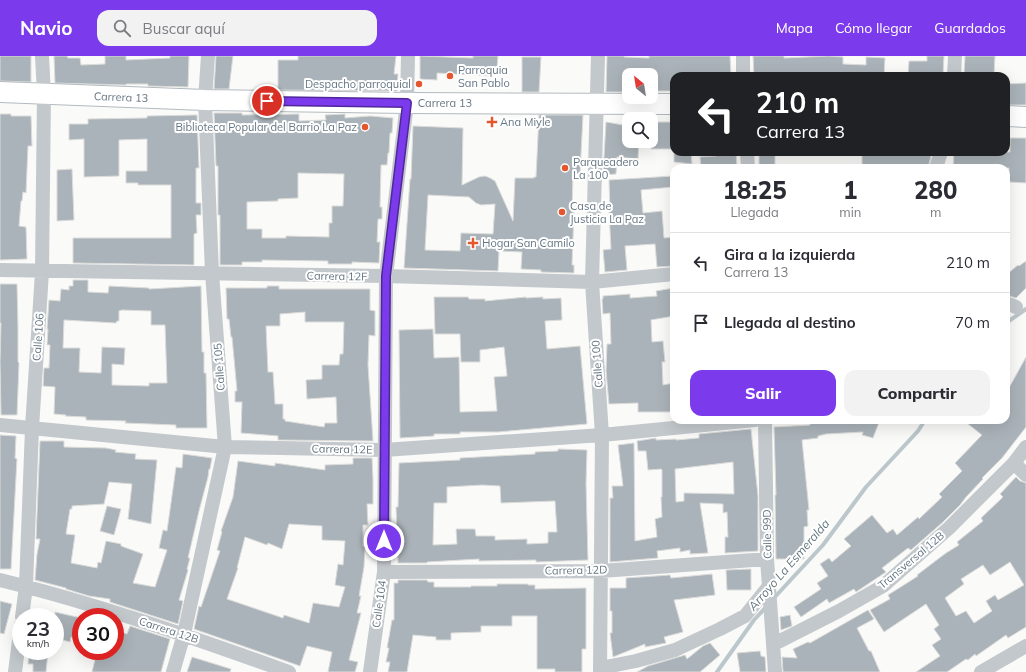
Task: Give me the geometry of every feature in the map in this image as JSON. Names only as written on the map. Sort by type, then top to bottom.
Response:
[{"type":"street","name":"Calle 106","points":[[23,608],[26,586],[32,428],[42,272],[44,94],[42,56]]},
{"type":"street","name":"Calle 105","points":[[173,672],[184,634],[225,447],[212,273],[205,100],[208,56]]},
{"type":"street","name":"Calle 104","points":[[370,672],[384,572],[386,276],[407,103],[408,56]]},
{"type":"street","name":"Calle 100","points":[[598,56],[592,282],[602,435],[600,670]]},
{"type":"street","points":[[743,56],[743,72]]},
{"type":"street","points":[[954,72],[956,56]]},
{"type":"street","name":"Carrera 13","points":[[0,92],[205,100],[407,103],[670,104]]},
{"type":"street","points":[[1010,116],[1026,117]]},
{"type":"street","name":"Carrera 12F","points":[[0,270],[42,272],[386,276],[592,282],[670,274]]},
{"type":"street","name":"Carrera 12E","points":[[0,425],[225,447],[384,450],[602,435],[714,424]]},
{"type":"street","name":"Calle 99D","points":[[766,424],[767,559],[775,672]]},
{"type":"street","name":"Transversal 12B","points":[[774,644],[839,611],[882,586],[949,528],[1014,463],[1026,447]]},
{"type":"street","points":[[1014,463],[1026,475]]},
{"type":"street","name":"Carrera 12D","points":[[384,572],[601,571],[767,559]]},
{"type":"street","name":"Carrera 12B","points":[[0,580],[26,586],[184,634],[289,672]]},
{"type":"street","points":[[600,670],[676,650],[745,616],[770,590]]},
{"type":"street","points":[[981,672],[1026,646]]},
{"type":"street","points":[[15,672],[17,660]]},
{"type":"building","points":[[0,56],[31,56],[31,82],[0,81]]},
{"type":"building","points":[[54,56],[80,58],[81,65],[105,64],[105,56],[126,56],[126,60],[170,58],[170,56],[189,56],[188,87],[148,86],[148,84],[126,85],[55,83]]},
{"type":"building","points":[[216,56],[233,56],[229,89],[214,89]]},
{"type":"building","points":[[298,56],[396,56],[394,74],[398,74],[397,91],[278,90],[278,60],[298,60]]},
{"type":"building","points":[[420,56],[473,58],[473,56],[498,56],[497,68],[493,68],[492,76],[437,73],[437,80],[420,79]]},
{"type":"building","points":[[607,56],[649,58],[649,56],[730,56],[731,72],[670,72],[670,91],[658,91],[658,68],[622,68],[622,92],[606,92]]},
{"type":"building","points":[[753,56],[784,56],[784,58],[829,56],[843,57],[843,64],[866,65],[866,57],[885,58],[884,72],[754,72]]},
{"type":"building","points":[[927,56],[944,56],[943,72],[908,72],[909,61],[927,61]]},
{"type":"building","points":[[965,56],[995,56],[994,72],[964,72]]},
{"type":"building","points":[[522,57],[541,57],[539,92],[522,92]]},
{"type":"building","points":[[1026,83],[1026,105],[1010,105],[1010,84]]},
{"type":"building","points":[[214,113],[242,113],[242,115],[299,114],[299,121],[326,120],[325,115],[345,114],[345,118],[370,116],[393,118],[387,165],[381,165],[380,207],[382,207],[382,219],[378,219],[377,242],[380,242],[379,263],[352,262],[352,264],[328,264],[328,261],[262,260],[262,262],[242,262],[242,265],[220,265],[220,215],[218,215],[218,166],[216,166]],"holes":[[[298,173],[344,174],[343,206],[332,206],[332,223],[329,223],[329,237],[286,236],[286,238],[262,238],[262,229],[247,229],[247,202],[278,201],[278,199],[298,198]]]},
{"type":"building","points":[[0,114],[11,114],[11,116],[31,116],[32,146],[28,146],[26,193],[23,192],[21,201],[19,226],[26,227],[27,259],[0,260]]},
{"type":"building","points":[[197,115],[199,168],[196,168],[196,203],[201,203],[201,215],[196,215],[197,233],[194,234],[194,265],[73,263],[73,238],[171,238],[171,185],[138,185],[138,183],[126,183],[126,171],[147,171],[147,139],[119,140],[119,176],[84,177],[84,139],[69,140],[69,124],[88,124],[88,119]]},
{"type":"building","points":[[539,115],[583,115],[580,174],[573,173],[572,212],[574,212],[572,265],[574,265],[574,273],[541,272],[541,270],[521,269],[522,252],[499,251],[498,271],[404,268],[411,179],[413,126],[463,128],[462,185],[479,177],[485,176],[495,181],[513,221],[515,178],[536,177]],"holes":[[[428,195],[469,197],[481,205],[495,204],[493,234],[461,233],[460,251],[425,250]]]},
{"type":"building","points":[[606,122],[622,125],[622,148],[639,148],[638,159],[617,157],[616,174],[603,175]]},
{"type":"building","points":[[658,122],[670,122],[670,149],[651,149],[658,148]]},
{"type":"building","points":[[1010,138],[1026,138],[1026,183],[1010,182],[1010,164],[953,164],[954,156],[1010,156]]},
{"type":"building","points":[[674,156],[691,156],[692,164],[674,162]]},
{"type":"building","points":[[736,156],[737,164],[701,164],[700,157]]},
{"type":"building","points":[[759,156],[775,156],[775,164],[759,164]]},
{"type":"building","points":[[862,156],[931,156],[929,164],[862,164]]},
{"type":"building","points":[[72,169],[74,220],[57,221],[57,170]]},
{"type":"building","points":[[670,176],[670,187],[641,190],[643,213],[662,211],[664,238],[670,237],[670,266],[657,267],[655,244],[625,246],[627,270],[605,272],[603,250],[611,249],[609,180]]},
{"type":"building","points":[[1026,261],[1026,288],[1016,298],[1010,296],[1010,272],[1018,265],[1019,266]]},
{"type":"building","points":[[73,280],[88,280],[88,292],[108,293],[109,286],[149,289],[201,286],[202,352],[204,352],[204,373],[206,373],[207,428],[176,428],[176,425],[125,423],[126,421],[86,420],[86,417],[54,414],[55,387],[43,386],[44,368],[49,368],[50,345],[47,345],[47,329],[49,300],[60,301],[61,289],[69,290],[69,286],[73,286]],"holes":[[[119,311],[151,311],[151,325],[165,325],[167,383],[149,383],[149,386],[112,385],[112,364],[124,365],[125,348],[102,347],[101,373],[79,372],[80,348],[63,348],[64,320],[116,323],[119,321]]]},
{"type":"building","points":[[0,284],[17,284],[19,363],[17,415],[1,415]]},
{"type":"building","points":[[267,286],[279,286],[279,289],[370,289],[370,310],[375,311],[375,336],[369,335],[368,365],[373,441],[278,440],[278,436],[241,433],[242,402],[235,402],[235,391],[237,391],[232,337],[229,319],[227,319],[226,288],[267,288]],"holes":[[[305,312],[305,322],[344,322],[343,354],[340,354],[339,365],[322,365],[322,379],[306,380],[307,399],[336,397],[337,423],[325,423],[324,427],[285,421],[285,419],[283,419],[283,404],[275,404],[273,372],[268,372],[266,326],[280,326],[280,314]]]},
{"type":"building","points":[[670,289],[670,317],[651,320],[652,342],[663,341],[665,362],[662,362],[663,385],[670,384],[670,412],[638,412],[638,403],[609,404],[606,371],[607,344],[611,344],[610,313],[603,314],[603,296],[630,294],[630,298],[657,296],[656,291]]},
{"type":"building","points":[[434,297],[468,297],[469,299],[485,299],[485,301],[526,297],[543,297],[543,299],[561,298],[562,320],[545,321],[547,349],[580,346],[587,424],[498,432],[460,432],[460,434],[434,434],[434,436],[400,438],[399,330],[433,329],[434,358],[459,357],[460,412],[497,411],[494,377],[507,376],[504,347],[480,350],[480,362],[461,362],[460,334],[435,334]]},
{"type":"building","points":[[1026,357],[1026,427],[1002,458],[982,478],[983,479],[960,505],[911,550],[908,548],[882,568],[886,572],[856,592],[854,589],[829,603],[827,599],[801,617],[794,607],[821,589],[817,583],[828,576],[820,564],[829,558],[832,562],[851,546],[844,539],[872,515],[887,533],[893,529],[897,535],[918,517],[919,519],[942,497],[939,494],[962,471],[955,463],[982,435],[968,424],[1010,424],[1010,386]]},
{"type":"building","points":[[878,424],[873,438],[862,435],[863,432],[826,434],[818,436],[818,438],[802,440],[809,510],[807,510],[808,526],[804,527],[804,559],[776,559],[774,427]]},
{"type":"building","points":[[751,429],[758,496],[758,551],[725,553],[725,537],[728,537],[727,512],[723,513],[723,504],[700,503],[708,553],[690,554],[690,550],[680,552],[680,548],[657,551],[658,558],[610,562],[610,498],[613,498],[612,486],[623,486],[618,445],[634,443],[635,541],[657,537],[655,519],[662,517],[662,470],[648,470],[646,451],[638,451],[637,441],[656,438],[656,440],[676,440],[699,438],[699,434]],"holes":[[[733,462],[734,494],[684,493],[684,501],[676,502],[675,469]]]},
{"type":"building","points":[[0,435],[16,436],[15,458],[17,459],[11,569],[0,569]]},
{"type":"building","points":[[40,441],[64,441],[64,447],[106,448],[116,450],[115,452],[136,454],[135,459],[157,460],[151,524],[128,519],[132,484],[109,482],[104,504],[72,506],[72,509],[70,509],[66,534],[75,535],[71,563],[97,568],[98,562],[101,563],[106,541],[121,544],[121,546],[143,554],[133,583],[155,587],[167,550],[159,548],[163,530],[167,531],[176,467],[182,468],[183,454],[212,458],[188,558],[190,558],[188,570],[179,600],[183,601],[178,624],[110,602],[110,599],[89,596],[35,580],[40,539],[36,539]]},
{"type":"building","points":[[558,449],[587,450],[586,483],[588,560],[536,562],[536,560],[479,561],[479,559],[427,563],[398,563],[396,507],[398,507],[399,463],[460,460],[460,458],[535,454],[535,452],[558,451]],"holes":[[[482,485],[500,486],[501,503],[555,501],[557,532],[548,532],[548,543],[527,544],[527,539],[495,540],[495,536],[476,536],[475,529],[456,529],[457,544],[433,545],[434,503],[447,503],[447,487]]]},
{"type":"building","points":[[353,458],[372,458],[373,504],[367,504],[368,525],[363,525],[363,546],[365,547],[364,567],[359,596],[361,596],[357,613],[361,613],[349,660],[358,662],[355,672],[328,672],[332,652],[307,646],[300,666],[194,629],[199,606],[201,607],[220,551],[217,550],[221,531],[233,497],[238,461],[275,466],[275,463],[325,470],[325,465],[353,464]],"holes":[[[289,524],[322,526],[322,540],[345,541],[343,565],[338,564],[335,585],[345,587],[339,607],[313,603],[309,623],[284,615],[283,618],[227,599],[238,568],[245,537],[267,545],[268,543],[282,549]]]},
{"type":"building","points":[[1016,477],[1020,481],[1026,483],[1026,627],[1008,638],[1006,635],[976,656],[975,654],[968,660],[966,659],[947,672],[916,672],[940,656],[932,645],[941,639],[934,629],[939,625],[926,604],[884,632],[870,610],[890,599],[888,595],[918,576],[917,575],[946,553],[959,545],[957,542],[983,521],[981,518],[1003,497],[1000,494]],"holes":[[[1010,562],[1024,585],[998,600],[995,595],[986,601],[992,611],[974,623],[966,611],[956,616],[945,598],[964,584],[961,579],[983,565],[990,575]]]},
{"type":"building","points":[[107,506],[121,509],[114,535],[100,531]]},
{"type":"building","points":[[751,569],[751,590],[727,590],[726,570]]},
{"type":"building","points":[[712,574],[715,595],[674,600],[683,632],[664,637],[666,643],[645,647],[645,644],[613,657],[610,633],[612,633],[612,611],[610,611],[610,588],[626,588],[626,578],[670,575],[671,578]]},
{"type":"building","points":[[398,580],[427,580],[428,582],[434,582],[434,587],[528,584],[535,585],[535,589],[586,588],[586,649],[582,649],[582,672],[555,672],[555,669],[537,669],[537,616],[512,616],[512,626],[481,626],[481,632],[451,633],[451,640],[436,640],[436,637],[413,635],[407,672],[388,672],[390,662],[386,662],[392,620],[394,620],[394,583],[398,583]]},
{"type":"building","points":[[0,601],[12,604],[4,634],[0,633]]},
{"type":"building","points":[[868,610],[874,619],[857,628],[869,651],[871,651],[880,672],[783,672],[782,657],[797,658],[793,649],[808,642],[810,643]]},
{"type":"building","points":[[64,614],[72,616],[72,637],[70,642],[64,640]]},
{"type":"building","points":[[790,615],[792,626],[781,630],[780,617]]},
{"type":"building","points":[[130,626],[170,639],[161,672],[92,672],[95,660],[124,660],[124,633],[127,634]]},
{"type":"building","points":[[710,643],[720,655],[700,672],[637,672],[648,666],[685,655],[687,659],[703,646]]},
{"type":"building","points":[[760,651],[761,656],[765,657],[766,672],[740,672],[737,653]]},
{"type":"building","points":[[192,657],[231,669],[230,672],[187,672]]},
{"type":"building","points":[[28,660],[47,660],[46,672],[33,672],[33,664],[28,664]]},
{"type":"waterway","name":"Arroyo La Esmeralda","points":[[1010,320],[1026,309]]},
{"type":"waterway","name":"Arroyo La Esmeralda","points":[[773,599],[823,545],[866,487],[918,431],[922,424]]},
{"type":"waterway","name":"Arroyo La Esmeralda","points":[[717,672],[754,620],[767,606]]},
{"type":"place","name":"Parroquia San Pablo","points":[[450,76]]},
{"type":"place","name":"Despacho parroquial","points":[[419,84]]},
{"type":"place","name":"Ana Miyle","points":[[492,122]]},
{"type":"place","name":"Biblioteca Popular del Barrio La Paz","points":[[365,127]]},
{"type":"place","name":"Parqueadero La 100","points":[[565,168]]},
{"type":"place","name":"Casa de Justicia La Paz","points":[[562,212]]},
{"type":"place","name":"Hogar San Camilo","points":[[473,243]]},
{"type":"route","points":[[267,101],[407,103],[386,276],[384,541]]}]
